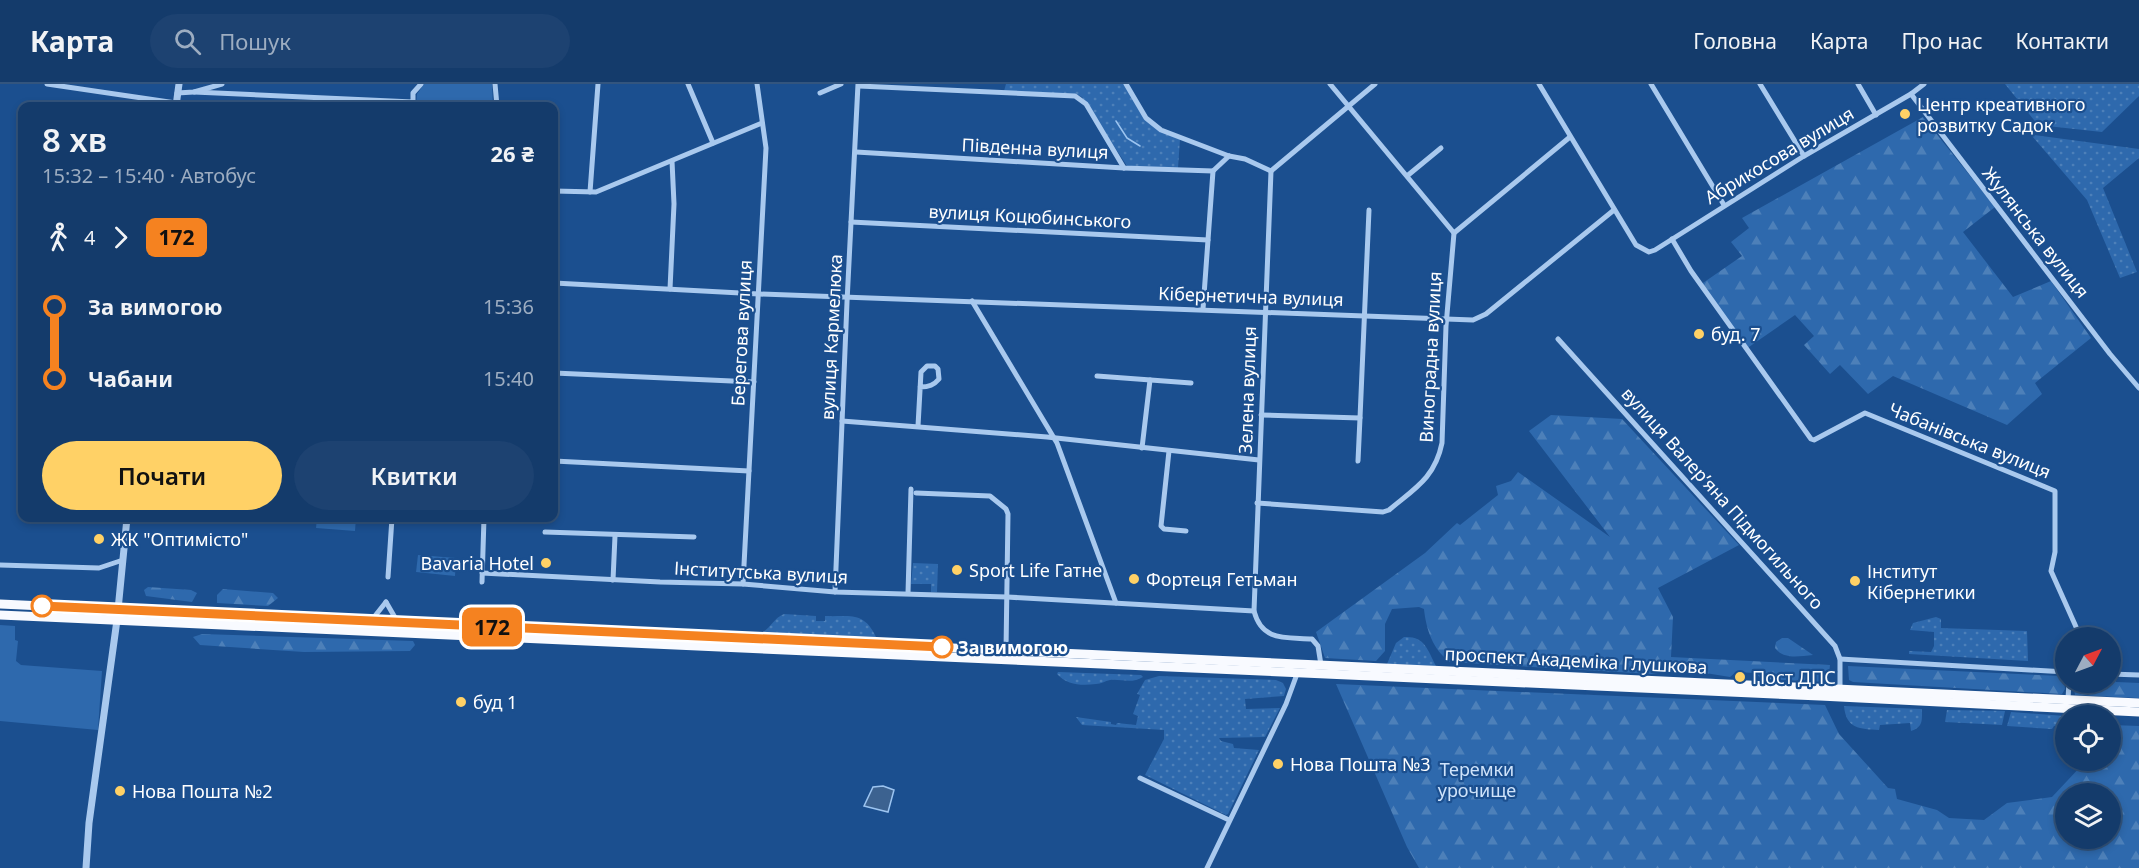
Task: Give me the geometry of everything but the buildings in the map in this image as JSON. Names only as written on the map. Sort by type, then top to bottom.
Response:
[{"type":"highway","points":[[0,604],[371,621],[441,630],[1297,674],[1336,670]]},
{"type":"highway","points":[[0,615],[1006,650],[1321,665],[1336,670]]},
{"type":"highway","name":"проспект Академіка Глушкова","points":[[1336,670],[1840,688],[2139,703]]},
{"type":"highway","name":"проспект Академіка Глушкова","points":[[1336,670],[2139,712]]},
{"type":"street","points":[[176,102],[179,84]]},
{"type":"street","points":[[194,92],[222,84]]},
{"type":"street","points":[[413,102],[413,93],[421,84]]},
{"type":"street","points":[[495,84],[496,102]]},
{"type":"street","points":[[590,192],[598,84]]},
{"type":"street","points":[[688,84],[713,143]]},
{"type":"street","name":"Берегова вулиця","points":[[743,584],[766,148],[757,84]]},
{"type":"street","points":[[820,93],[841,84]]},
{"type":"street","points":[[1126,84],[1146,118],[1161,130],[1229,156],[1253,162],[1271,171],[1375,84]]},
{"type":"street","points":[[1330,84],[1454,233],[1570,137]]},
{"type":"street","points":[[1539,84],[1614,210]]},
{"type":"street","points":[[1651,84],[1724,205]]},
{"type":"street","points":[[1760,84],[1804,156]]},
{"type":"street","points":[[1858,84],[1876,115]]},
{"type":"street","name":"Абрикосова вулиця","points":[[1614,210],[1636,245],[1649,252],[1924,84]]},
{"type":"street","points":[[47,85],[95,87],[164,102]]},
{"type":"street","points":[[858,85],[1075,96],[1086,104],[1124,168]]},
{"type":"street","name":"вулиця Кармелюка","points":[[835,591],[858,85]]},
{"type":"street","points":[[177,93],[376,102]]},
{"type":"street","name":"Жулянська вулиця","points":[[1911,94],[2110,354],[2139,388]]},
{"type":"street","points":[[558,191],[601,190],[762,123]]},
{"type":"street","points":[[1407,176],[1441,147]]},
{"type":"street","name":"Південна вулиця","points":[[855,152],[1213,171]]},
{"type":"street","points":[[1203,309],[1213,171],[1229,156]]},
{"type":"street","points":[[670,289],[674,204],[672,161]]},
{"type":"street","name":"Зелена вулиця","points":[[1254,611],[1271,171]]},
{"type":"street","points":[[1358,461],[1369,210]]},
{"type":"street","name":"Кібернетична вулиця","points":[[558,283],[759,294],[1473,320],[1486,314],[1614,210]]},
{"type":"street","name":"вулиця Коцюбинського","points":[[851,222],[1208,240]]},
{"type":"street","name":"Виноградна вулиця","points":[[1257,503],[1383,512],[1389,510],[1430,475],[1439,459],[1442,443],[1446,319],[1454,233]]},
{"type":"street","name":"Чабанівська вулиця","points":[[1672,239],[1691,271],[1811,439],[1815,440],[1865,413],[2055,491],[2055,552],[2051,571],[2076,627]]},
{"type":"street","points":[[972,301],[1054,439],[1116,603]]},
{"type":"street","name":"вулиця Валерʼяна Підмогильного","points":[[1558,339],[1814,622],[1835,646],[1840,659]]},
{"type":"street","points":[[918,426],[920,387],[921,372],[927,366],[935,366],[938,369],[939,379],[928,387],[920,387]]},
{"type":"street","points":[[558,373],[754,382]]},
{"type":"street","points":[[1097,376],[1191,383]]},
{"type":"street","points":[[1142,448],[1150,380]]},
{"type":"street","points":[[1261,415],[1360,418]]},
{"type":"street","points":[[842,421],[918,426],[1259,460]]},
{"type":"street","points":[[1169,451],[1161,526],[1164,529],[1186,531]]},
{"type":"street","points":[[558,461],[749,471]]},
{"type":"street","points":[[908,593],[914,491],[990,496],[1006,509],[1008,514],[1006,650]]},
{"type":"street","points":[[86,868],[89,824],[117,620],[128,522]]},
{"type":"street","points":[[388,577],[392,522]]},
{"type":"street","points":[[482,582],[484,522]]},
{"type":"street","name":"Інститутська вулиця","points":[[545,532],[694,537]]},
{"type":"street","points":[[613,580],[615,536]]},
{"type":"street","points":[[0,565],[99,568],[123,560]]},
{"type":"street","name":"Інститутська вулиця","points":[[482,573],[743,584],[835,591],[1007,597],[1254,611]]},
{"type":"street","points":[[371,621],[386,602],[399,623]]},
{"type":"street","points":[[1254,611],[1258,625],[1268,634],[1312,639],[1318,646],[1321,665]]},
{"type":"street","points":[[1840,688],[1840,659],[2055,671]]},
{"type":"street","points":[[1207,868],[1292,691],[1297,674]]},
{"type":"street","points":[[2121,674],[2139,675]]},
{"type":"street","points":[[2068,693],[2068,699]]},
{"type":"street","points":[[1140,778],[1229,820]]},
{"type":"green space","points":[[424,84],[492,84],[493,102],[416,102],[417,94]]},
{"type":"green space","points":[[1006,84],[1124,84],[1145,119],[1158,129],[1180,139],[1178,168],[1127,166],[1082,97],[1076,94],[1004,91]]},
{"type":"green space","points":[[2005,84],[2139,84],[2139,96],[2102,132],[2038,125]]},
{"type":"green space","points":[[1923,117],[1995,207],[1963,232],[2013,297],[2051,281],[2091,338],[2035,383],[2042,394],[2007,425],[1893,376],[1868,394],[1840,365],[1830,374],[1804,345],[1814,336],[1795,315],[1746,349],[1700,285],[1742,256],[1731,242],[1749,228],[1742,218]]},
{"type":"green space","points":[[2032,136],[2139,149],[2139,158],[2103,188],[2137,272],[2120,278],[2087,200]]},
{"type":"green space","points":[[1551,415],[1622,419],[1739,545],[1658,588],[1673,617],[1671,657],[1830,665],[1828,682],[1761,679],[1756,673],[1736,672],[1730,677],[1681,669],[1652,674],[1450,662],[1435,645],[1424,609],[1419,607],[1392,609],[1385,624],[1385,651],[1376,661],[1325,658],[1316,632],[1425,553],[1457,523],[1460,525],[1498,495],[1496,486],[1511,481],[1518,472],[1610,537],[1529,431]]},
{"type":"green space","points":[[317,522],[356,522],[355,531],[316,528]]},
{"type":"green space","points":[[418,555],[456,558],[455,576],[416,572]]},
{"type":"green space","points":[[913,563],[938,564],[937,592],[931,592],[931,584],[911,584]]},
{"type":"green space","points":[[148,587],[191,590],[197,593],[192,602],[146,596],[144,590]]},
{"type":"green space","points":[[223,589],[273,593],[278,598],[268,606],[217,603],[217,595]]},
{"type":"green space","points":[[784,614],[816,616],[816,621],[825,621],[825,616],[855,617],[866,623],[876,637],[763,632]]},
{"type":"green space","points":[[1936,617],[1941,619],[1941,628],[2027,631],[2028,661],[1909,654],[1909,651],[1931,652],[1934,646],[1934,632],[1910,630],[1913,623]]},
{"type":"green space","points":[[0,625],[15,626],[15,640],[18,641],[16,661],[21,665],[102,671],[98,730],[0,721]]},
{"type":"green space","points":[[202,634],[413,641],[415,645],[410,651],[304,652],[200,645],[193,637]]},
{"type":"green space","points":[[1404,637],[1421,641],[1436,666],[1387,664],[1396,643]]},
{"type":"green space","points":[[1782,638],[1788,638],[1813,655],[1792,656],[1779,652],[1775,648],[1776,642]]},
{"type":"green space","points":[[1848,666],[2055,676],[2055,693],[2063,693],[2062,694],[1853,682],[1849,680]]},
{"type":"green space","points":[[1058,672],[1141,675],[1143,677],[1135,680],[1110,680],[1098,684],[1080,685],[1070,683],[1057,674]]},
{"type":"green space","points":[[1159,676],[1276,680],[1283,683],[1286,689],[1284,696],[1245,699],[1246,709],[1280,708],[1265,737],[1219,738],[1221,741],[1233,744],[1234,748],[1259,750],[1226,815],[1145,775],[1164,739],[1164,730],[1082,725],[1076,717],[1111,722],[1116,725],[1117,723],[1136,725],[1138,716],[1133,714],[1140,695],[1137,694],[1145,680]]},
{"type":"green space","points":[[2121,682],[2139,683],[2139,698],[2075,695],[2075,693],[2121,693]]},
{"type":"green space","name":"Теремки урочище","points":[[1336,684],[1825,705],[1839,734],[1888,788],[1895,789],[1897,799],[1937,810],[1949,818],[1984,820],[2007,803],[2052,797],[2055,794],[2055,849],[2121,849],[2121,783],[2065,783],[2076,771],[2121,771],[2121,725],[2139,726],[2139,868],[1419,868],[1407,847]]},
{"type":"green space","points":[[1844,706],[1922,709],[1922,720],[1918,728],[1911,731],[1910,723],[1880,725],[1879,730],[1860,728],[1848,719]]},
{"type":"green space","points":[[1947,710],[2005,711],[2002,725],[1945,722]]},
{"type":"green space","points":[[2011,712],[2055,715],[2055,726],[2052,729],[2007,726]]},
{"type":"shaded area","points":[[883,786],[894,790],[888,812],[864,806],[873,787]]},
{"type":"waterway","points":[[1116,121],[1127,138],[1140,146]]},
{"type":"bus line","name":"172","points":[[42,606],[942,647]]},
{"type":"place","name":"Центр креативного розвитку Садок","points":[[1905,114]]},
{"type":"place","name":"буд. 7","points":[[1699,334]]},
{"type":"place","name":"ЖК \"Оптимісто\"","points":[[99,539]]},
{"type":"place","name":"Bavaria Hotel","points":[[546,563]]},
{"type":"place","name":"Sport Life Гатне","points":[[957,570]]},
{"type":"place","name":"Фортеця Гетьман","points":[[1134,579]]},
{"type":"place","name":"Інститут Кібернетики","points":[[1855,581]]},
{"type":"place","name":"За вимогою","points":[[942,647]]},
{"type":"place","name":"Пост ДПС","points":[[1740,677]]},
{"type":"place","name":"буд 1","points":[[461,702]]},
{"type":"place","name":"Нова Пошта №3","points":[[1278,764]]},
{"type":"place","name":"Нова Пошта №2","points":[[120,791]]}]
